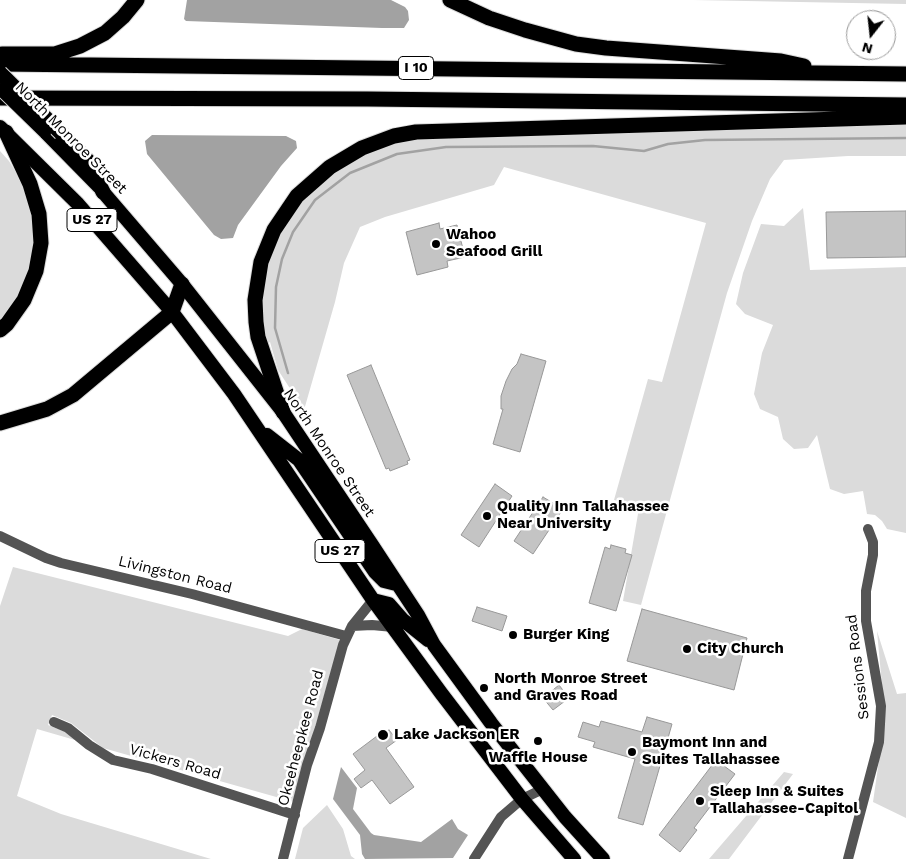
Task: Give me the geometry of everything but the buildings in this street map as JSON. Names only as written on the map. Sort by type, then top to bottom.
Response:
[{"type":"highway","points":[[0,54],[55,54],[80,46],[105,33],[123,17],[137,0]]},
{"type":"highway","points":[[450,0],[489,18],[576,44],[780,61],[832,73]]},
{"type":"highway","name":"I 10","points":[[0,64],[906,74]]},
{"type":"highway","points":[[0,73],[88,161],[103,192]]},
{"type":"highway","name":"I 10","points":[[0,98],[360,99],[906,105]]},
{"type":"highway","points":[[283,412],[258,337],[255,300],[261,262],[274,230],[297,196],[330,167],[362,148],[394,136],[416,132],[906,117]]},
{"type":"highway","points":[[0,330],[7,324],[24,300],[36,271],[41,243],[39,214],[30,184],[3,129]]},
{"type":"highway","name":"US 27","points":[[3,129],[78,204],[172,312],[256,425],[373,600],[459,717],[522,798],[574,859]]},
{"type":"highway","name":"North Monroe Street","points":[[103,192],[182,284],[283,412],[418,615],[434,645],[491,723],[565,818],[602,859]]},
{"type":"highway","points":[[0,423],[47,409],[73,395],[172,312],[182,284]]},
{"type":"highway","points":[[256,425],[299,460],[375,572],[384,581],[396,584]]},
{"type":"highway","points":[[373,600],[389,604],[403,620],[434,645]]},
{"type":"main road","name":"North Monroe Street","points":[[0,90],[45,132],[103,192]]},
{"type":"street","name":"Sessions Road","points":[[848,859],[879,742],[880,706],[866,621],[866,591],[874,555],[873,542],[868,530]]},
{"type":"street","name":"Livingston Road","points":[[0,536],[61,563],[192,594],[346,636]]},
{"type":"street","name":"Okeeheepkee Road","points":[[283,859],[307,765],[346,636],[373,600]]},
{"type":"street","points":[[352,626],[393,627]]},
{"type":"street","name":"Vickers Road","points":[[54,722],[68,728],[89,745],[114,760],[152,769],[295,815]]},
{"type":"street","points":[[474,859],[501,817],[522,798],[543,789]]},
{"type":"shaded area","points":[[187,0],[391,0],[405,7],[408,11],[409,20],[404,28],[186,21],[184,19]]},
{"type":"shaded area","points":[[693,0],[906,0],[906,4]]},
{"type":"shaded area","points":[[906,122],[906,156],[848,156],[784,160],[770,179],[752,221],[727,293],[641,605],[623,601],[639,508],[614,500],[648,379],[662,382],[706,223],[504,167],[494,185],[385,217],[360,227],[344,263],[335,302],[304,410],[278,370],[270,342],[267,344],[262,335],[260,285],[283,220],[333,168],[399,139]]},
{"type":"shaded area","points":[[152,135],[286,136],[296,141],[297,148],[281,166],[238,225],[233,238],[221,239],[214,235],[147,154],[145,141]]},
{"type":"shaded area","points":[[0,151],[9,161],[23,184],[32,213],[34,241],[25,284],[0,321]]},
{"type":"shaded area","points":[[803,208],[810,270],[906,267],[906,533],[887,529],[875,515],[867,514],[863,491],[844,494],[830,489],[817,435],[808,448],[794,449],[783,439],[778,417],[760,409],[754,394],[762,353],[773,325],[745,314],[736,304],[743,273],[761,224],[784,226]]},
{"type":"shaded area","points":[[13,567],[288,636],[302,629],[340,640],[294,802],[103,748],[71,723],[52,715],[48,725],[66,732],[75,740],[37,729],[17,796],[61,814],[211,859],[0,859],[0,606]]},
{"type":"shaded area","points":[[877,631],[897,694],[906,693],[906,818],[873,802],[885,718]]},
{"type":"shaded area","points":[[341,767],[357,788],[353,809],[371,833],[421,842],[452,819],[458,829],[468,835],[453,858],[365,859],[362,854],[360,835],[333,799]]},
{"type":"shaded area","points":[[784,772],[793,774],[729,859],[709,859]]},
{"type":"shaded area","points":[[327,805],[343,829],[351,856],[355,859],[295,859],[303,828]]},
{"type":"waterway","points":[[288,373],[275,328],[276,287],[282,259],[293,232],[315,200],[350,173],[397,154],[446,147],[593,146],[644,151],[668,144],[705,140],[906,138]]},
{"type":"place","name":"Wahoo Seafood Grill","points":[[436,244]]},
{"type":"place","name":"Quality Inn Tallahassee Near University","points":[[487,516]]},
{"type":"place","name":"Burger King","points":[[513,635]]},
{"type":"place","name":"City Church","points":[[687,649]]},
{"type":"place","name":"North Monroe Street and Graves Road","points":[[484,688]]},
{"type":"place","name":"Lake Jackson ER","points":[[383,735]]},
{"type":"place","name":"Waffle House","points":[[538,741]]},
{"type":"place","name":"Baymont Inn and Suites Tallahassee","points":[[632,752]]},
{"type":"place","name":"Sleep Inn & Suites Tallahassee-Capitol","points":[[700,801]]}]
